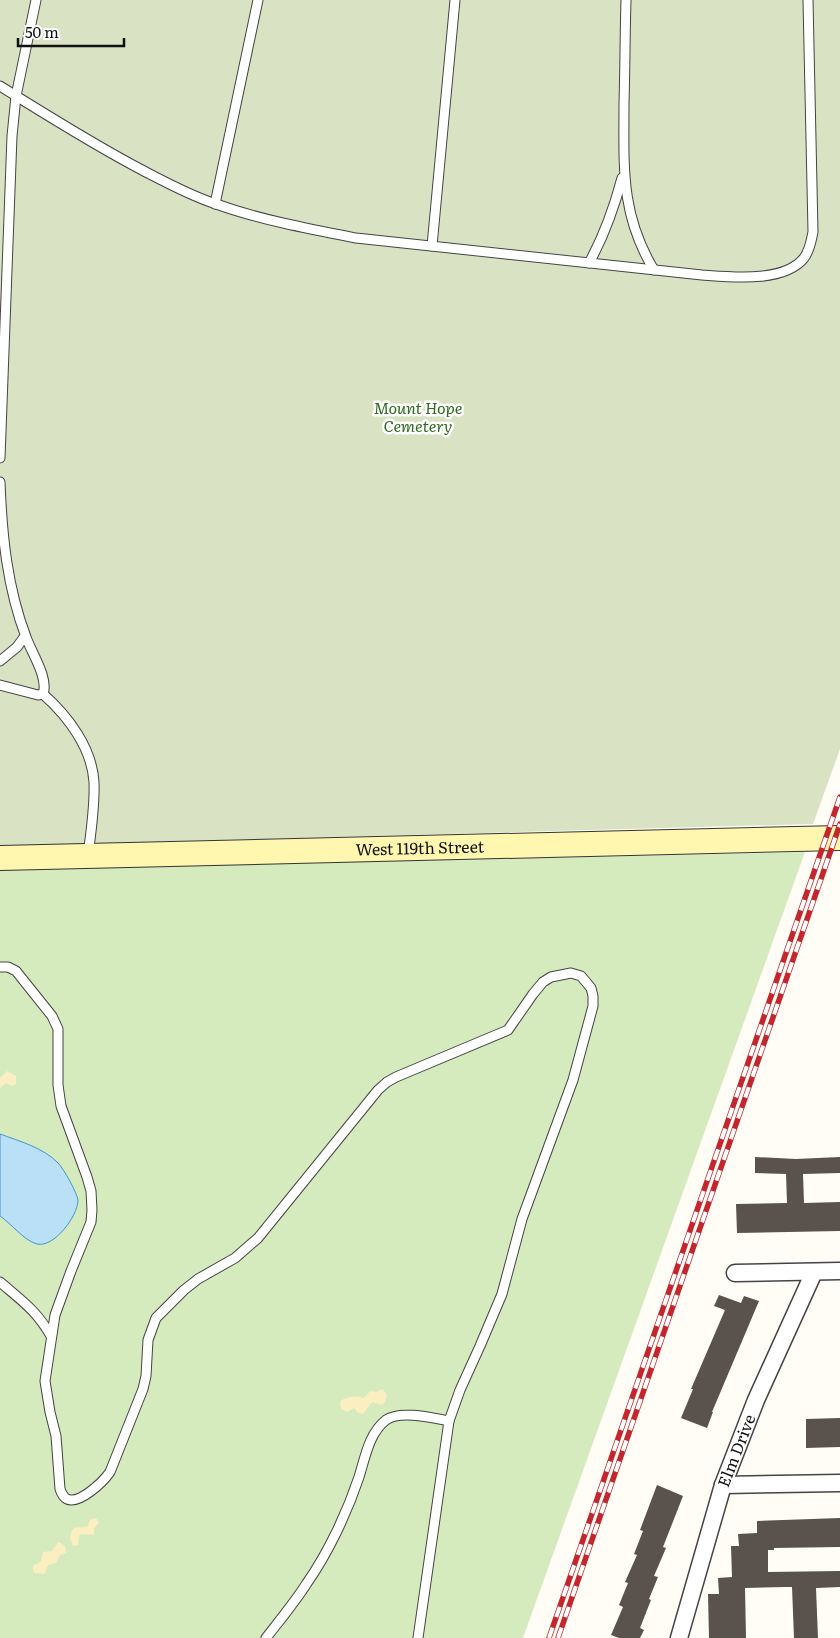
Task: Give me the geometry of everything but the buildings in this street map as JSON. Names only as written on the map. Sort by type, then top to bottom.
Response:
[{"type":"street","name":"West 119th Street","points":[[0,858],[840,838]]},
{"type":"street","points":[[735,1273],[840,1271]]},
{"type":"street","name":"Elm Drive","points":[[680,1638],[723,1485],[756,1400],[814,1272]]},
{"type":"street","points":[[723,1485],[840,1483]]},
{"type":"lane","points":[[0,458],[12,136],[16,96],[36,0]]},
{"type":"lane","points":[[215,204],[258,0]]},
{"type":"lane","points":[[432,246],[455,0]]},
{"type":"lane","points":[[626,0],[624,173],[634,226],[642,250],[654,270]]},
{"type":"lane","points":[[0,86],[78,135],[168,184],[215,204],[249,215],[356,238],[654,270],[722,276],[769,275],[792,267],[803,259],[810,246],[813,232],[808,0]]},
{"type":"lane","points":[[589,263],[615,206],[624,173]]},
{"type":"lane","points":[[0,482],[2,527],[8,570],[26,636],[44,680],[44,694]]},
{"type":"lane","points":[[0,661],[17,647],[26,636]]},
{"type":"lane","points":[[0,685],[38,695],[44,694]]},
{"type":"lane","points":[[44,694],[59,708],[86,748],[94,781],[88,856]]},
{"type":"lane","points":[[0,967],[8,967],[16,971],[52,1016],[58,1030],[58,1085],[62,1106],[91,1192],[91,1222],[60,1299],[51,1336],[45,1381],[56,1436],[60,1488],[63,1496],[74,1500],[82,1497],[104,1481],[110,1472],[143,1388],[146,1376],[148,1340],[156,1318],[198,1279],[235,1258],[258,1238],[371,1097],[387,1082],[508,1030],[533,994],[543,982],[551,978],[571,973],[581,976],[592,988],[593,996],[587,1030],[574,1080],[522,1219],[502,1294],[460,1390],[449,1421],[418,1638]]},
{"type":"lane","points":[[0,1282],[32,1309],[44,1323],[51,1336]]},
{"type":"lane","points":[[266,1638],[307,1584],[323,1559],[357,1482],[373,1435],[381,1424],[387,1419],[411,1415],[449,1421]]},
{"type":"green space","name":"Mount Hope Cemetery","points":[[0,0],[840,0],[840,749],[813,824],[0,846]]},
{"type":"green space","points":[[805,852],[523,1638],[0,1638],[0,870]]},
{"type":"sand","points":[[7,1071],[16,1076],[16,1084],[12,1086],[6,1083],[0,1088],[0,1078]]},
{"type":"sand","points":[[383,1389],[387,1395],[382,1405],[372,1402],[363,1414],[358,1413],[354,1408],[347,1412],[341,1409],[340,1402],[345,1399],[364,1398],[370,1391],[376,1392]]},
{"type":"sand","points":[[94,1518],[99,1523],[94,1528],[94,1535],[81,1534],[78,1545],[73,1546],[70,1538],[74,1528],[88,1526],[90,1520]]},
{"type":"sand","points":[[59,1542],[65,1546],[66,1553],[60,1555],[56,1563],[48,1565],[44,1574],[35,1573],[33,1566],[41,1561],[43,1552],[52,1551]]},
{"type":"water","points":[[0,1134],[31,1145],[46,1153],[61,1166],[73,1187],[78,1200],[77,1207],[64,1230],[51,1241],[44,1244],[32,1242],[0,1216]]},
{"type":"railway","points":[[549,1638],[840,797]]},
{"type":"railway","points":[[558,1638],[840,824]]}]
